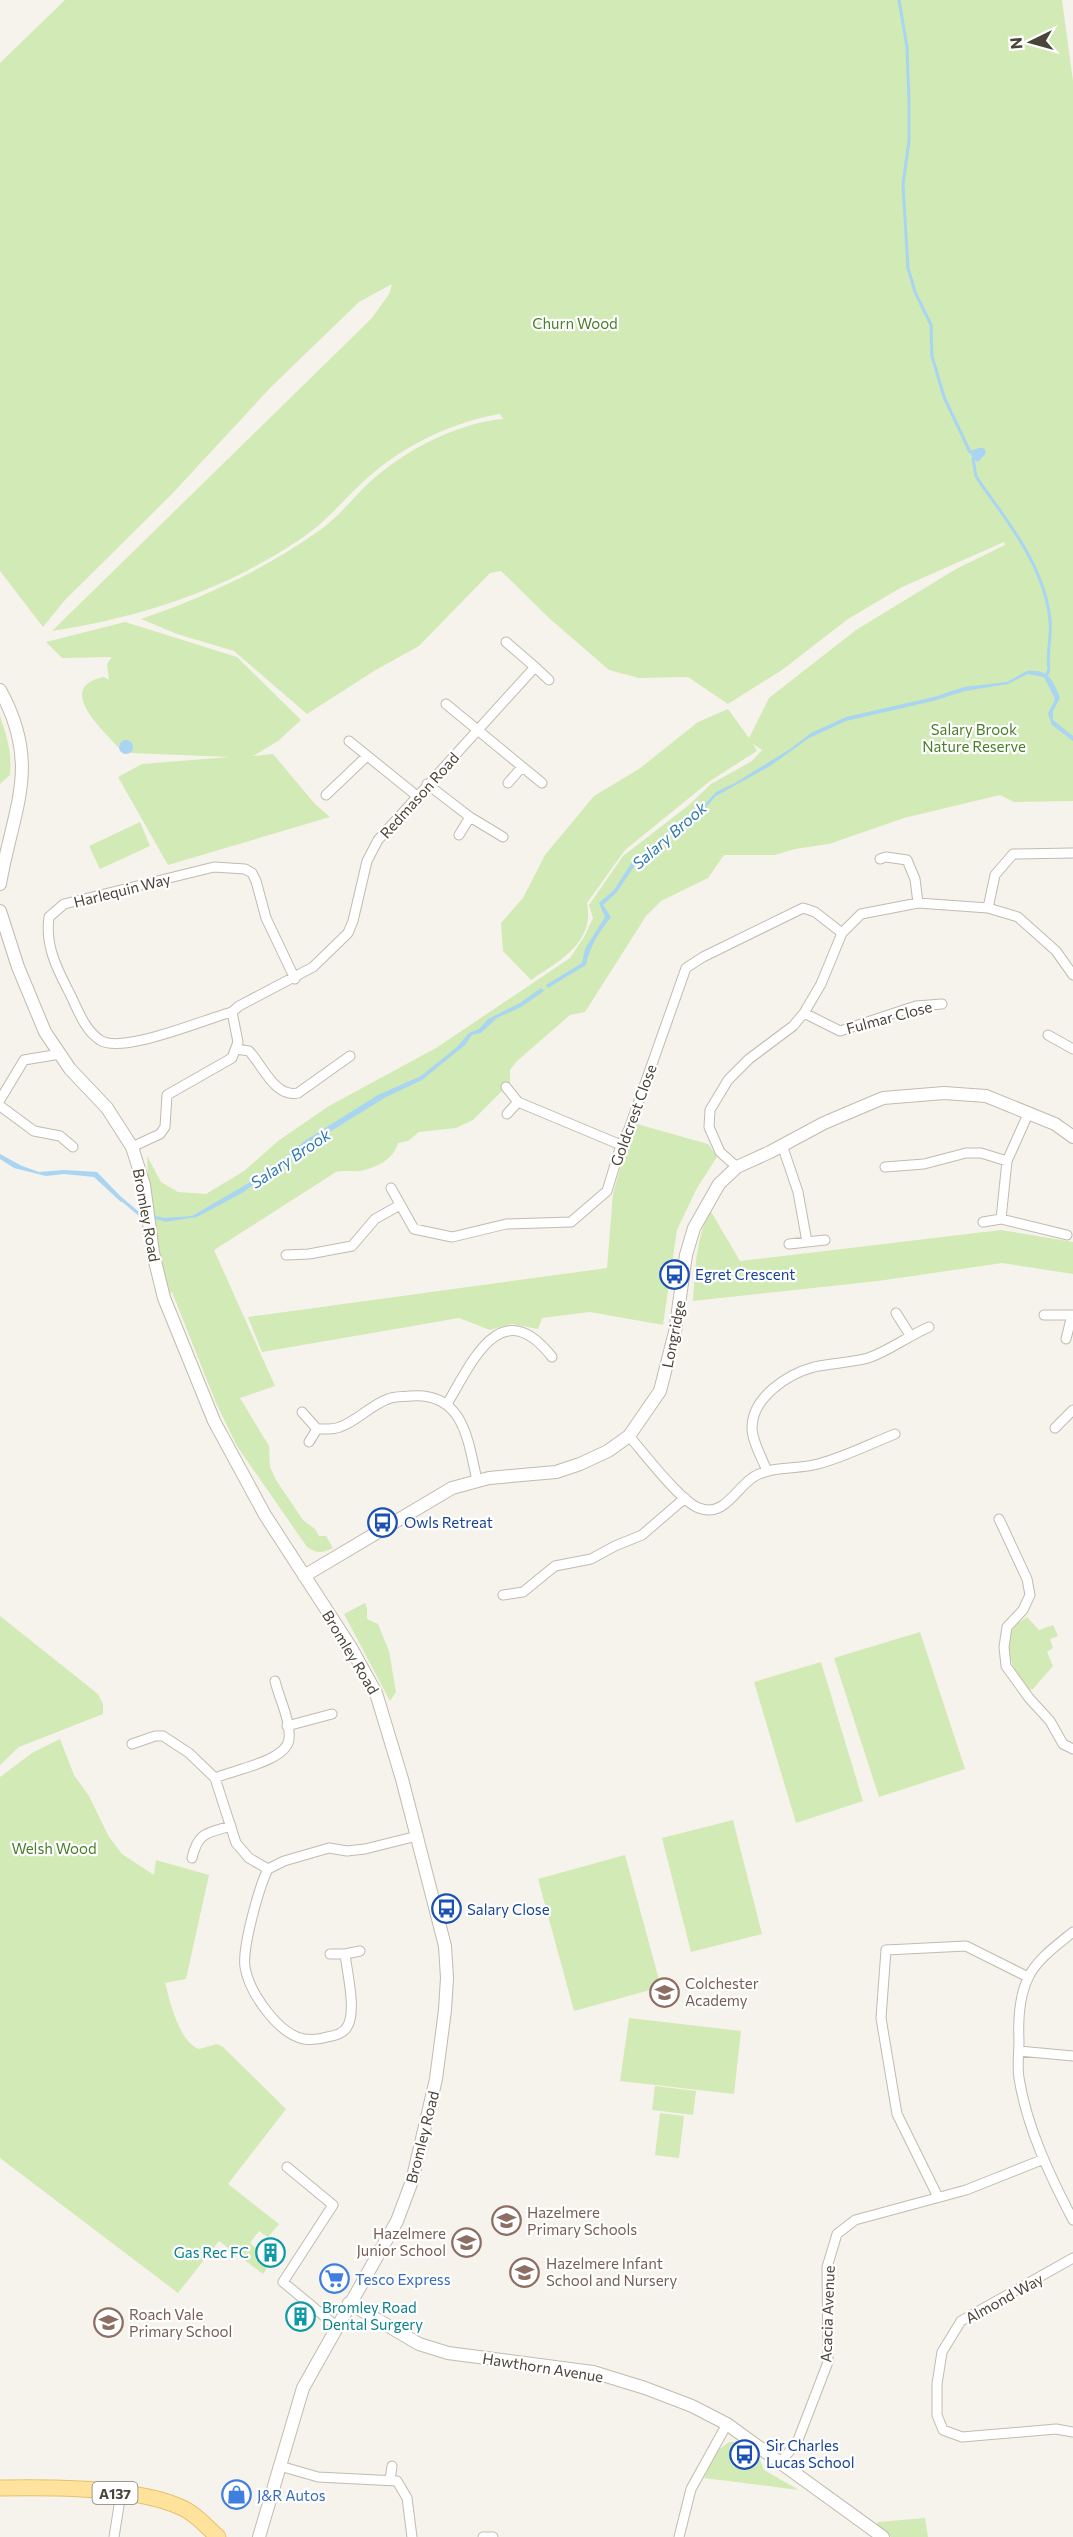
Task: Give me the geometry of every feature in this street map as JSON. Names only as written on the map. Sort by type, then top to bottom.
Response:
[{"type":"main road","name":"A137","points":[[0,2488],[67,2488],[151,2498],[179,2506],[197,2517],[218,2537]]},
{"type":"street","points":[[506,642],[549,680]]},
{"type":"street","name":"Redmason Road","points":[[232,1012],[239,1005],[295,979],[314,967],[348,933],[367,861],[378,840],[535,667]]},
{"type":"street","points":[[0,690],[21,742],[23,774],[0,884]]},
{"type":"street","points":[[446,704],[542,783]]},
{"type":"street","points":[[349,741],[417,796]]},
{"type":"street","points":[[326,795],[367,756]]},
{"type":"street","points":[[508,783],[522,767]]},
{"type":"street","points":[[427,784],[470,817],[503,837]]},
{"type":"street","points":[[459,835],[470,817]]},
{"type":"street","points":[[988,908],[995,875],[1013,854],[1073,853]]},
{"type":"street","points":[[880,859],[886,857],[906,860],[915,879],[918,903]]},
{"type":"street","name":"Harlequin Way","points":[[232,1012],[177,1031],[120,1045],[108,1045],[91,1033],[52,959],[47,928],[49,916],[64,904],[213,867],[245,869],[252,873],[256,881],[266,918],[295,979]]},
{"type":"street","points":[[736,1167],[720,1152],[709,1127],[710,1110],[728,1080],[749,1059],[793,1026],[804,1013],[821,984],[842,933],[861,914],[918,903],[988,908],[1018,917],[1056,951],[1073,975]]},
{"type":"street","name":"Goldcrest Close","points":[[391,1188],[414,1229],[452,1238],[506,1224],[571,1222],[607,1191],[621,1145],[629,1129],[686,968],[703,957],[803,908],[815,912],[842,933]]},
{"type":"street","name":"Bromley Road","points":[[0,911],[33,1007],[45,1032],[70,1069],[107,1108],[132,1147],[144,1185],[156,1269],[182,1344],[214,1421],[242,1476],[350,1646],[376,1693],[386,1721],[436,1907],[447,1962],[445,2010],[436,2079],[412,2181],[397,2221],[303,2388],[259,2537]]},
{"type":"street","name":"Fulmar Close","points":[[804,1013],[840,1031],[916,1006],[942,1004]]},
{"type":"street","points":[[132,1147],[160,1134],[165,1127],[167,1095],[224,1065],[232,1058],[236,1049],[237,1031],[232,1012]]},
{"type":"street","points":[[1048,1035],[1073,1049]]},
{"type":"street","points":[[236,1049],[249,1051],[279,1090],[290,1095],[298,1094],[350,1056]]},
{"type":"street","points":[[0,1100],[24,1060],[60,1054]]},
{"type":"street","points":[[506,1087],[518,1102],[621,1145]]},
{"type":"street","name":"Longridge","points":[[304,1576],[437,1495],[477,1480],[556,1472],[608,1451],[629,1436],[660,1391],[675,1332],[686,1255],[694,1228],[719,1184],[736,1167],[824,1123],[883,1098],[944,1093],[986,1096],[1055,1124],[1073,1137]]},
{"type":"street","points":[[507,1114],[518,1102]]},
{"type":"street","points":[[0,1106],[34,1131],[60,1136],[73,1147]]},
{"type":"street","points":[[1001,1219],[1007,1161],[1029,1112]]},
{"type":"street","points":[[782,1145],[798,1192],[807,1242]]},
{"type":"street","points":[[885,1167],[924,1164],[966,1153],[981,1153],[1007,1161]]},
{"type":"street","points":[[286,1255],[309,1254],[352,1246],[375,1219],[400,1205]]},
{"type":"street","points":[[983,1222],[1001,1219],[1067,1235]]},
{"type":"street","points":[[789,1244],[825,1240]]},
{"type":"street","points":[[896,1313],[910,1335]]},
{"type":"street","points":[[1044,1314],[1072,1315],[1066,1339]]},
{"type":"street","points":[[767,1471],[752,1428],[756,1411],[779,1383],[794,1374],[815,1367],[841,1364],[877,1355],[910,1335],[929,1327]]},
{"type":"street","points":[[447,1404],[489,1338],[503,1332],[528,1333],[540,1342],[552,1357]]},
{"type":"street","points":[[316,1429],[339,1428],[388,1398],[420,1395],[447,1404],[459,1416],[466,1434],[477,1480]]},
{"type":"street","points":[[1055,1428],[1073,1410]]},
{"type":"street","points":[[302,1412],[316,1429]]},
{"type":"street","points":[[309,1442],[316,1429]]},
{"type":"street","points":[[629,1436],[685,1498],[700,1509],[719,1508],[753,1478],[767,1471],[782,1467],[817,1464],[895,1434]]},
{"type":"street","points":[[503,1595],[523,1592],[555,1566],[591,1559],[642,1535],[685,1498]]},
{"type":"street","points":[[999,1519],[1027,1579],[1030,1595],[1023,1610],[1007,1627],[1004,1647],[1006,1666],[1029,1698],[1050,1721],[1063,1744],[1073,1749]]},
{"type":"street","points":[[215,1778],[275,1758],[285,1751],[289,1740],[287,1726],[275,1681]]},
{"type":"street","points":[[287,1726],[332,1714]]},
{"type":"street","points":[[132,1744],[155,1736],[163,1736],[189,1753],[215,1778],[236,1843],[249,1858],[268,1869]]},
{"type":"street","points":[[192,1858],[197,1841],[202,1835],[231,1826]]},
{"type":"street","points":[[345,1954],[352,2012],[347,2028],[337,2035],[304,2039],[291,2033],[269,2013],[253,1993],[245,1965],[245,1954],[261,1886],[268,1869],[284,1861],[329,1848],[347,1851],[365,1849],[417,1836]]},
{"type":"street","points":[[1073,1932],[1043,1957],[1028,1977],[1021,2000],[1018,2076],[1044,2159],[1073,2220]]},
{"type":"street","points":[[938,2197],[897,2114],[881,2018],[886,1950],[966,1946],[1028,1977]]},
{"type":"street","points":[[330,1954],[360,1951]]},
{"type":"street","points":[[1019,2051],[1073,2056]]},
{"type":"street","name":"Acacia Avenue","points":[[781,2462],[798,2440],[828,2362],[827,2267],[837,2234],[855,2220],[966,2190],[1044,2159]]},
{"type":"street","points":[[287,2168],[333,2205],[284,2282],[336,2326]]},
{"type":"street","name":"Almond Way","points":[[1073,2258],[961,2320],[942,2352],[937,2384],[937,2415],[943,2430],[962,2437],[1056,2429],[1073,2432]]},
{"type":"street","name":"Hawthorn Avenue","points":[[349,2303],[419,2344],[448,2353],[592,2372],[693,2406],[727,2424],[883,2537]]},
{"type":"street","points":[[679,2537],[691,2489],[727,2424]]},
{"type":"street","points":[[280,2466],[318,2477],[396,2481],[407,2498],[412,2537]]},
{"type":"street","points":[[390,2480],[392,2466]]},
{"type":"street","points":[[114,2537],[121,2493]]},
{"type":"street","points":[[483,2537],[493,2537]]},
{"type":"green space","points":[[65,0],[1062,0],[1073,81],[1073,801],[1014,802],[1000,795],[904,818],[829,844],[795,849],[775,855],[724,855],[708,878],[661,901],[646,916],[585,1012],[570,1015],[517,1061],[510,1070],[510,1083],[473,1120],[456,1128],[419,1132],[408,1141],[398,1143],[393,1154],[372,1168],[336,1172],[214,1250],[275,1386],[240,1398],[269,1446],[270,1467],[276,1480],[303,1520],[315,1529],[319,1536],[326,1536],[333,1548],[323,1552],[307,1547],[237,1446],[216,1403],[172,1292],[164,1298],[147,1156],[161,1182],[178,1192],[206,1194],[244,1171],[278,1141],[329,1106],[436,1048],[570,958],[593,918],[589,905],[623,856],[689,805],[711,784],[752,761],[762,750],[753,744],[757,751],[710,781],[625,850],[587,903],[586,929],[580,940],[563,958],[531,980],[503,951],[501,923],[523,898],[545,855],[594,796],[639,769],[698,722],[728,709],[749,738],[769,698],[856,630],[956,569],[1005,545],[1004,542],[902,587],[848,619],[782,670],[728,704],[688,677],[639,678],[609,670],[549,618],[501,571],[490,573],[419,646],[374,671],[307,714],[234,651],[177,634],[141,619],[234,581],[278,557],[327,524],[372,480],[400,458],[450,432],[503,419],[500,414],[449,428],[417,443],[386,462],[302,538],[244,572],[213,587],[151,609],[52,631],[372,318],[389,294],[392,284],[359,302],[271,387],[171,495],[65,600],[43,627],[0,571],[0,63]]},
{"type":"green space","points":[[125,622],[237,657],[301,720],[278,741],[253,756],[273,754],[315,804],[330,817],[168,865],[118,777],[142,764],[230,757],[130,753],[132,749],[119,744],[119,748],[94,720],[83,699],[83,690],[90,682],[104,677],[109,680],[107,664],[112,657],[62,658],[46,642]]},
{"type":"green space","points":[[0,716],[8,745],[10,775],[0,784]]},
{"type":"green space","points":[[140,822],[150,846],[100,869],[89,846]]},
{"type":"green space","points":[[637,1124],[708,1144],[717,1157],[697,1188],[677,1230],[663,1325],[590,1312],[542,1318],[538,1329],[512,1324],[490,1330],[459,1318],[262,1352],[248,1317],[607,1268],[613,1194],[627,1143]]},
{"type":"green space","points":[[710,1210],[740,1261],[1001,1230],[1073,1242],[1073,1274],[1002,1263],[878,1281],[693,1301],[699,1243]]},
{"type":"green space","points":[[365,1603],[367,1619],[378,1624],[389,1651],[396,1692],[390,1701],[344,1614]]},
{"type":"green space","points":[[0,1616],[98,1694],[103,1704],[103,1714],[19,1747],[0,1765]]},
{"type":"green space","points":[[1027,1617],[1039,1630],[1053,1625],[1058,1636],[1050,1639],[1053,1648],[1047,1652],[1053,1666],[1033,1689],[1029,1690],[1014,1668],[1009,1650],[1011,1633],[1017,1624]]},
{"type":"green space","points":[[920,1632],[965,1769],[879,1797],[834,1658]]},
{"type":"green space","points":[[821,1662],[863,1801],[796,1823],[754,1682]]},
{"type":"green space","name":"Welsh Wood","points":[[60,1739],[74,1775],[89,1796],[109,1837],[122,1854],[154,1875],[156,1860],[209,1875],[186,1979],[165,1983],[176,2020],[192,2045],[199,2049],[217,2044],[223,2047],[286,2109],[228,2184],[279,2224],[268,2237],[259,2231],[250,2243],[272,2261],[263,2274],[219,2241],[178,2293],[0,2158],[0,1777],[32,1753]]},
{"type":"green space","points":[[733,1820],[762,1934],[691,1952],[662,1838]]},
{"type":"green space","points":[[625,1855],[661,1987],[574,2011],[538,1879]]},
{"type":"green space","points":[[629,2018],[741,2031],[734,2094],[620,2081]]},
{"type":"green space","points":[[655,2086],[696,2091],[693,2115],[652,2110]]},
{"type":"green space","points":[[660,2113],[684,2116],[679,2158],[655,2155]]},
{"type":"green space","points":[[729,2442],[738,2442],[760,2460],[764,2470],[799,2490],[704,2478],[717,2451]]},
{"type":"green space","points":[[925,2518],[928,2537],[891,2537],[876,2524],[878,2522]]},
{"type":"water","points":[[984,448],[986,453],[978,462],[973,459],[970,451]]},
{"type":"water","points":[[1027,671],[1045,674],[1055,685],[1060,698],[1053,711],[1053,720],[1073,736],[1073,741],[1052,725],[1048,714],[1055,699],[1044,677],[1028,674],[1008,684],[965,691],[933,701],[846,721],[809,738],[770,766],[716,796],[707,806],[670,834],[655,851],[637,862],[617,892],[603,905],[611,917],[595,940],[586,965],[548,988],[546,985],[582,963],[585,949],[605,917],[599,903],[614,890],[634,859],[651,849],[716,792],[790,749],[811,733],[846,717],[934,697],[964,687],[1007,682]]},
{"type":"water","points":[[126,740],[131,742],[133,747],[131,752],[126,754],[121,752],[119,747],[121,742]]},
{"type":"water","points":[[541,988],[544,991],[521,1007],[497,1018],[481,1033],[472,1035],[465,1045],[422,1080],[386,1097],[302,1149],[242,1193],[197,1217],[164,1222],[163,1218],[192,1216],[272,1168],[306,1140],[378,1095],[421,1076],[488,1019],[520,1003]]},
{"type":"water","points":[[0,1154],[39,1172],[64,1170],[97,1172],[124,1200],[121,1202],[94,1177],[64,1174],[46,1176],[14,1168],[0,1159]]},
{"type":"waterway","points":[[899,0],[907,47],[909,103],[909,141],[903,185],[908,268],[915,292],[931,325],[932,356],[944,397],[970,452]]},
{"type":"waterway","points":[[973,459],[976,476],[1014,531],[1034,565],[1041,583],[1050,620],[1047,674]]},
{"type":"waterway","name":"Salary Brook","points":[[120,1198],[143,1215]]},
{"type":"waterway","name":"Salary Brook","points":[[153,1217],[167,1220]]},
{"type":"place","name":"Egret Crescent","points":[[674,1274]]},
{"type":"place","name":"Owls Retreat","points":[[383,1522]]},
{"type":"place","name":"Salary Close","points":[[446,1909]]},
{"type":"place","name":"Colchester Academy","points":[[664,1992]]},
{"type":"place","name":"Hazelmere Primary Schools","points":[[506,2221]]},
{"type":"place","name":"Hazelmere Junior School","points":[[467,2242]]},
{"type":"place","name":"Gas Rec FC","points":[[270,2252]]},
{"type":"place","name":"Hazelmere Infant School and Nursery","points":[[525,2272]]},
{"type":"place","name":"Tesco Express","points":[[334,2279]]},
{"type":"place","name":"Bromley Road Dental Surgery","points":[[301,2316]]},
{"type":"place","name":"Roach Vale Primary School","points":[[108,2323]]},
{"type":"place","name":"Sir Charles Lucas School","points":[[745,2454]]},
{"type":"place","name":"J&R Autos","points":[[236,2495]]},
{"type":"park label","name":"Churn Wood","points":[[575,323]]},
{"type":"park label","name":"Salary Brook Nature Reserve","points":[[974,738]]}]
